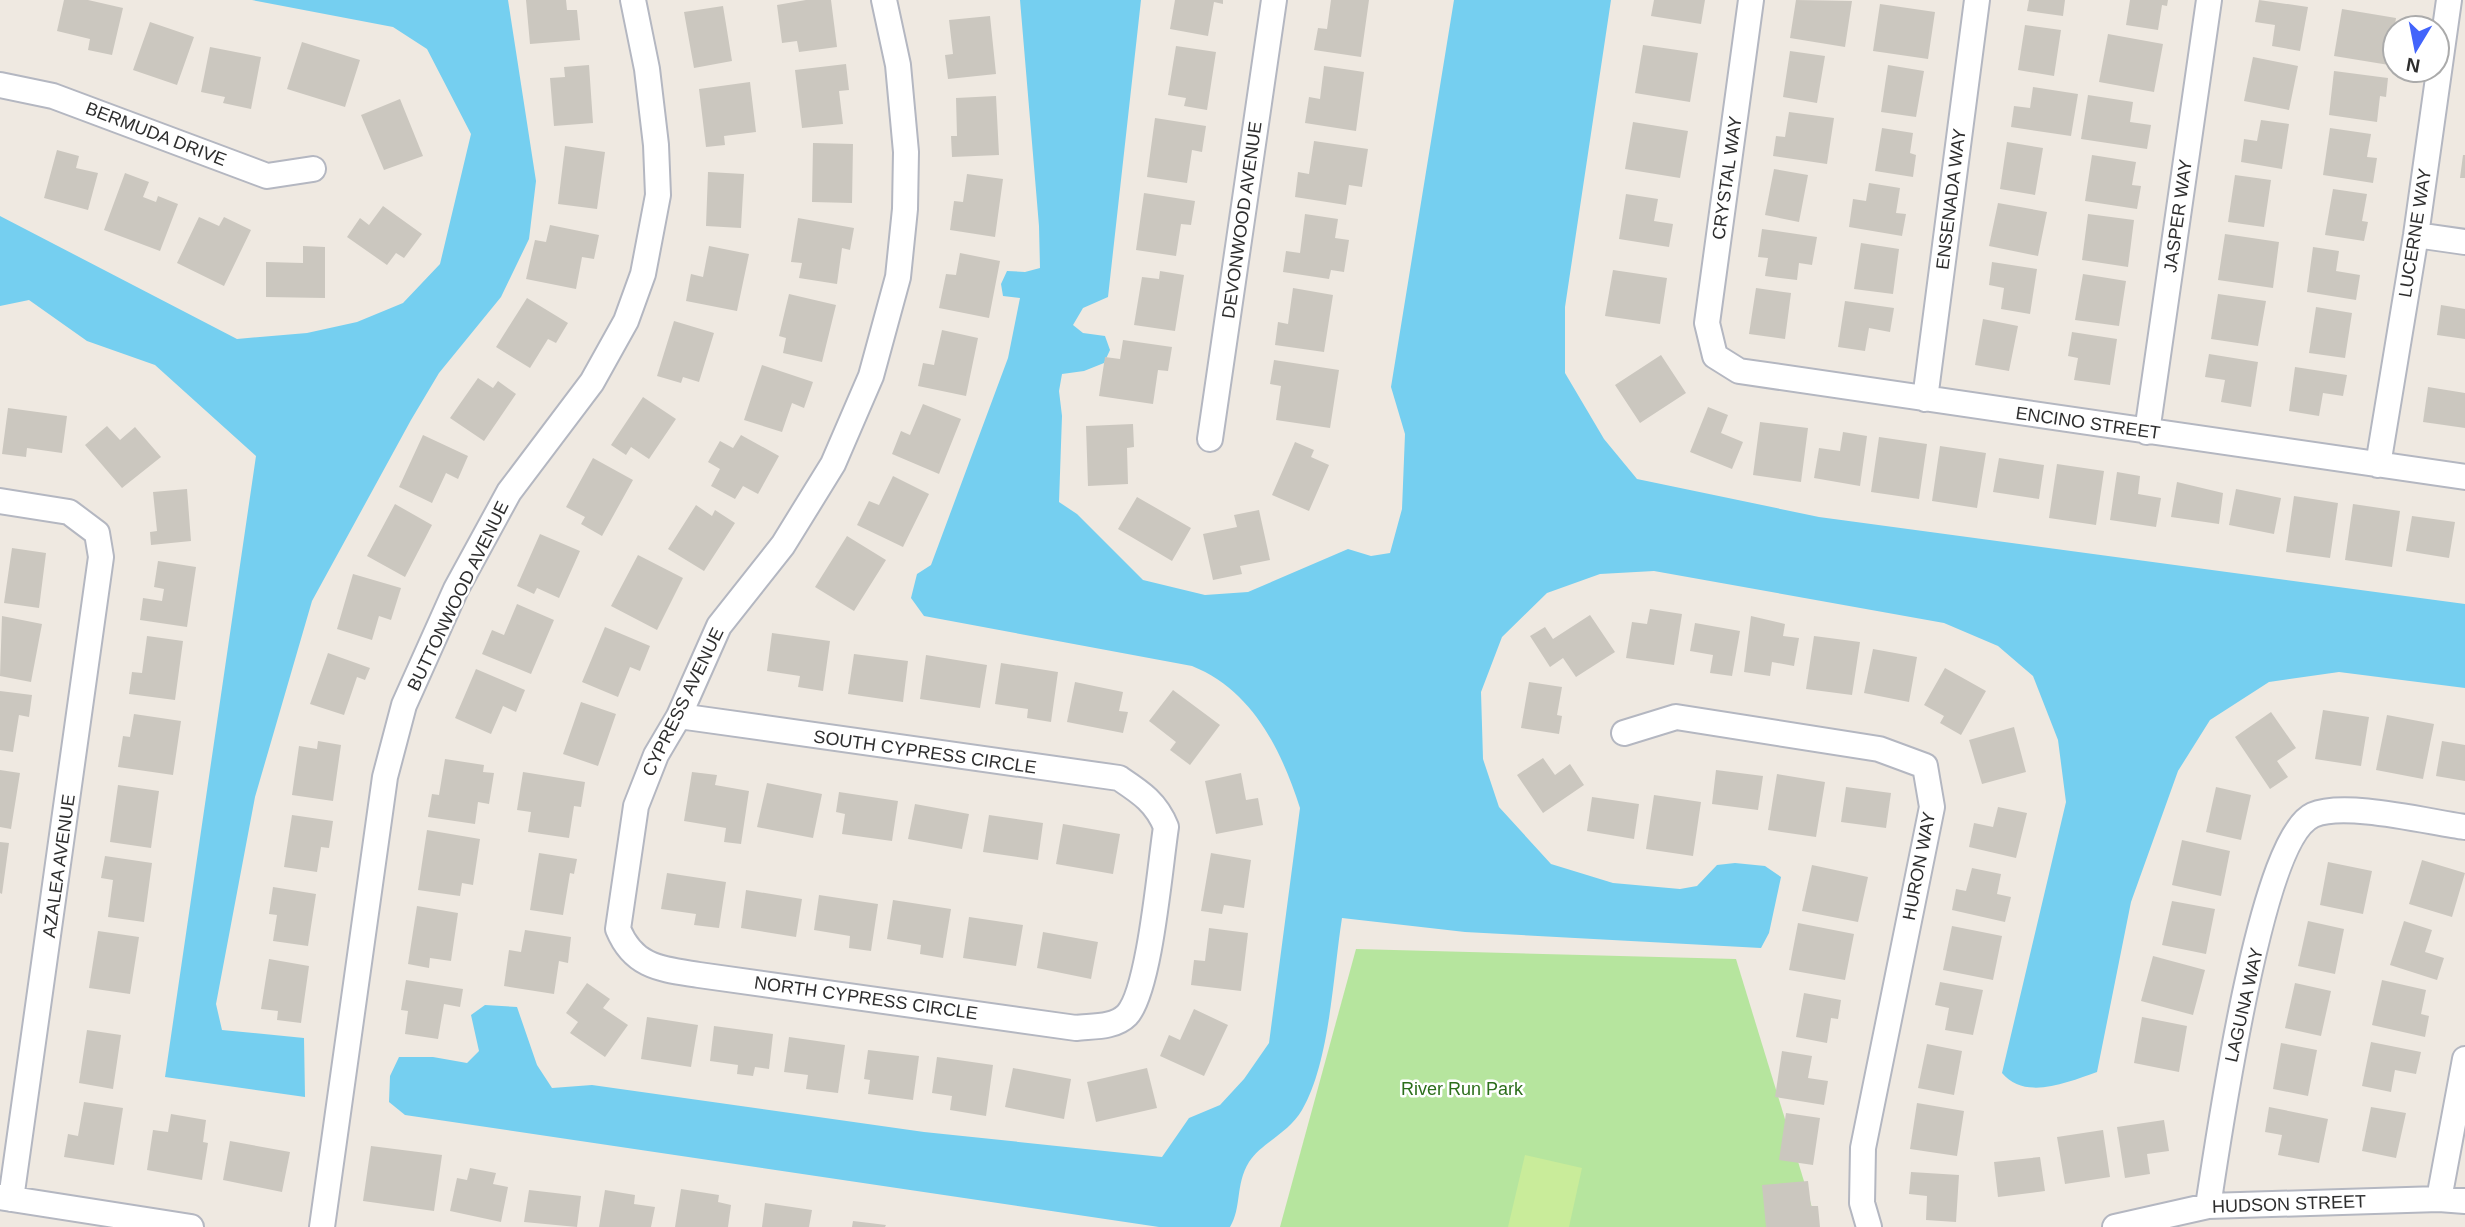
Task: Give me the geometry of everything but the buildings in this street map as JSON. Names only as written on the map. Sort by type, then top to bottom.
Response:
[{"type":"street","name":"BUTTONWOOD AVENUE","points":[[322,1227],[385,777],[404,705],[456,589],[509,492],[592,382],[626,321],[643,274],[658,194],[657,157],[647,69],[632,0]]},
{"type":"street","name":"CYPRESS AVENUE","points":[[625,946],[618,929],[636,806],[656,755],[679,716],[719,626],[783,545],[833,464],[871,376],[898,276],[905,193],[906,152],[898,65],[884,0]]},
{"type":"street","name":"DEVONWOOD AVENUE","points":[[1210,439],[1274,0]]},
{"type":"street","name":"CRYSTAL WAY","points":[[1715,356],[1707,323],[1751,0]]},
{"type":"street","name":"ENSENADA WAY","points":[[1925,399],[1977,0]]},
{"type":"street","name":"JASPER WAY","points":[[2147,432],[2209,0]]},
{"type":"street","name":"LUCERNE WAY","points":[[2378,465],[2454,8]]},
{"type":"street","name":"BERMUDA DRIVE","points":[[0,85],[53,96],[267,176],[313,169]]},
{"type":"street","points":[[2416,235],[2465,242]]},
{"type":"street","name":"ENCINO STREET","points":[[1715,356],[1739,371],[2465,477]]},
{"type":"street","name":"AZALEA AVENUE","points":[[0,502],[69,512],[97,533],[101,557],[96,607],[6,1198]]},
{"type":"street","name":"SOUTH CYPRESS CIRCLE","points":[[679,716],[1119,778],[1146,796],[1159,810],[1166,827],[1142,986],[1127,1014],[1114,1023]]},
{"type":"street","name":"HURON WAY","points":[[1624,733],[1676,717],[1879,748],[1925,766],[1932,807],[1863,1148],[1862,1203],[1869,1227]]},
{"type":"street","name":"LAGUNA WAY","points":[[2208,1206],[2227,1079],[2257,945],[2282,855],[2310,816],[2339,808],[2465,827]]},
{"type":"street","name":"NORTH CYPRESS CIRCLE","points":[[625,946],[649,966],[699,975],[1076,1028],[1114,1023]]},
{"type":"street","points":[[2439,1199],[2465,1059]]},
{"type":"street","points":[[6,1198],[191,1227]]},
{"type":"street","name":"HUDSON STREET","points":[[2115,1227],[2208,1206],[2439,1199],[2465,1201]]},
{"type":"green space","name":"River Run Park","points":[[1356,949],[1736,959],[1818,1227],[1280,1227]]},
{"type":"green space","points":[[1525,1155],[1582,1168],[1569,1227],[1508,1227]]},
{"type":"water","points":[[252,0],[508,0],[536,181],[529,239],[501,297],[439,373],[312,601],[255,797],[216,1004],[222,1030],[304,1038],[305,1097],[165,1077],[256,456],[155,365],[87,341],[29,300],[0,306],[0,216],[237,339],[307,333],[357,322],[403,303],[440,264],[471,134],[427,49],[393,27]]},
{"type":"water","points":[[1020,0],[1141,0],[1108,297],[1083,308],[1073,325],[1083,333],[1105,336],[1110,350],[1104,363],[1084,371],[1062,374],[1059,391],[1062,416],[1059,502],[1077,514],[1143,580],[1205,595],[1248,592],[1348,549],[1371,556],[1390,553],[1402,509],[1405,434],[1391,387],[1454,0],[1611,0],[1565,307],[1565,373],[1604,439],[1637,479],[1819,517],[2465,604],[2465,688],[2339,672],[2269,682],[2210,720],[2178,771],[2131,902],[2097,1072],[2047,1087],[2022,1086],[2002,1073],[2066,802],[2058,740],[2033,676],[1998,646],[1944,623],[1654,571],[1600,574],[1547,593],[1502,637],[1481,692],[1483,759],[1499,807],[1551,864],[1613,883],[1680,889],[1697,886],[1717,865],[1735,863],[1765,866],[1781,877],[1769,933],[1761,948],[1465,932],[1342,918],[1329,1017],[1319,1068],[1302,1110],[1249,1162],[1230,1227],[1159,1227],[405,1115],[389,1102],[390,1076],[399,1057],[433,1057],[467,1063],[479,1051],[471,1015],[485,1005],[517,1007],[537,1065],[552,1088],[592,1085],[924,1132],[1162,1157],[1189,1118],[1220,1105],[1244,1079],[1269,1043],[1300,808],[1284,764],[1248,706],[1232,690],[1192,666],[924,616],[911,598],[917,574],[931,565],[1008,358],[1020,298],[1003,296],[1001,284],[1007,271],[1025,272],[1040,268],[1039,226]]}]
